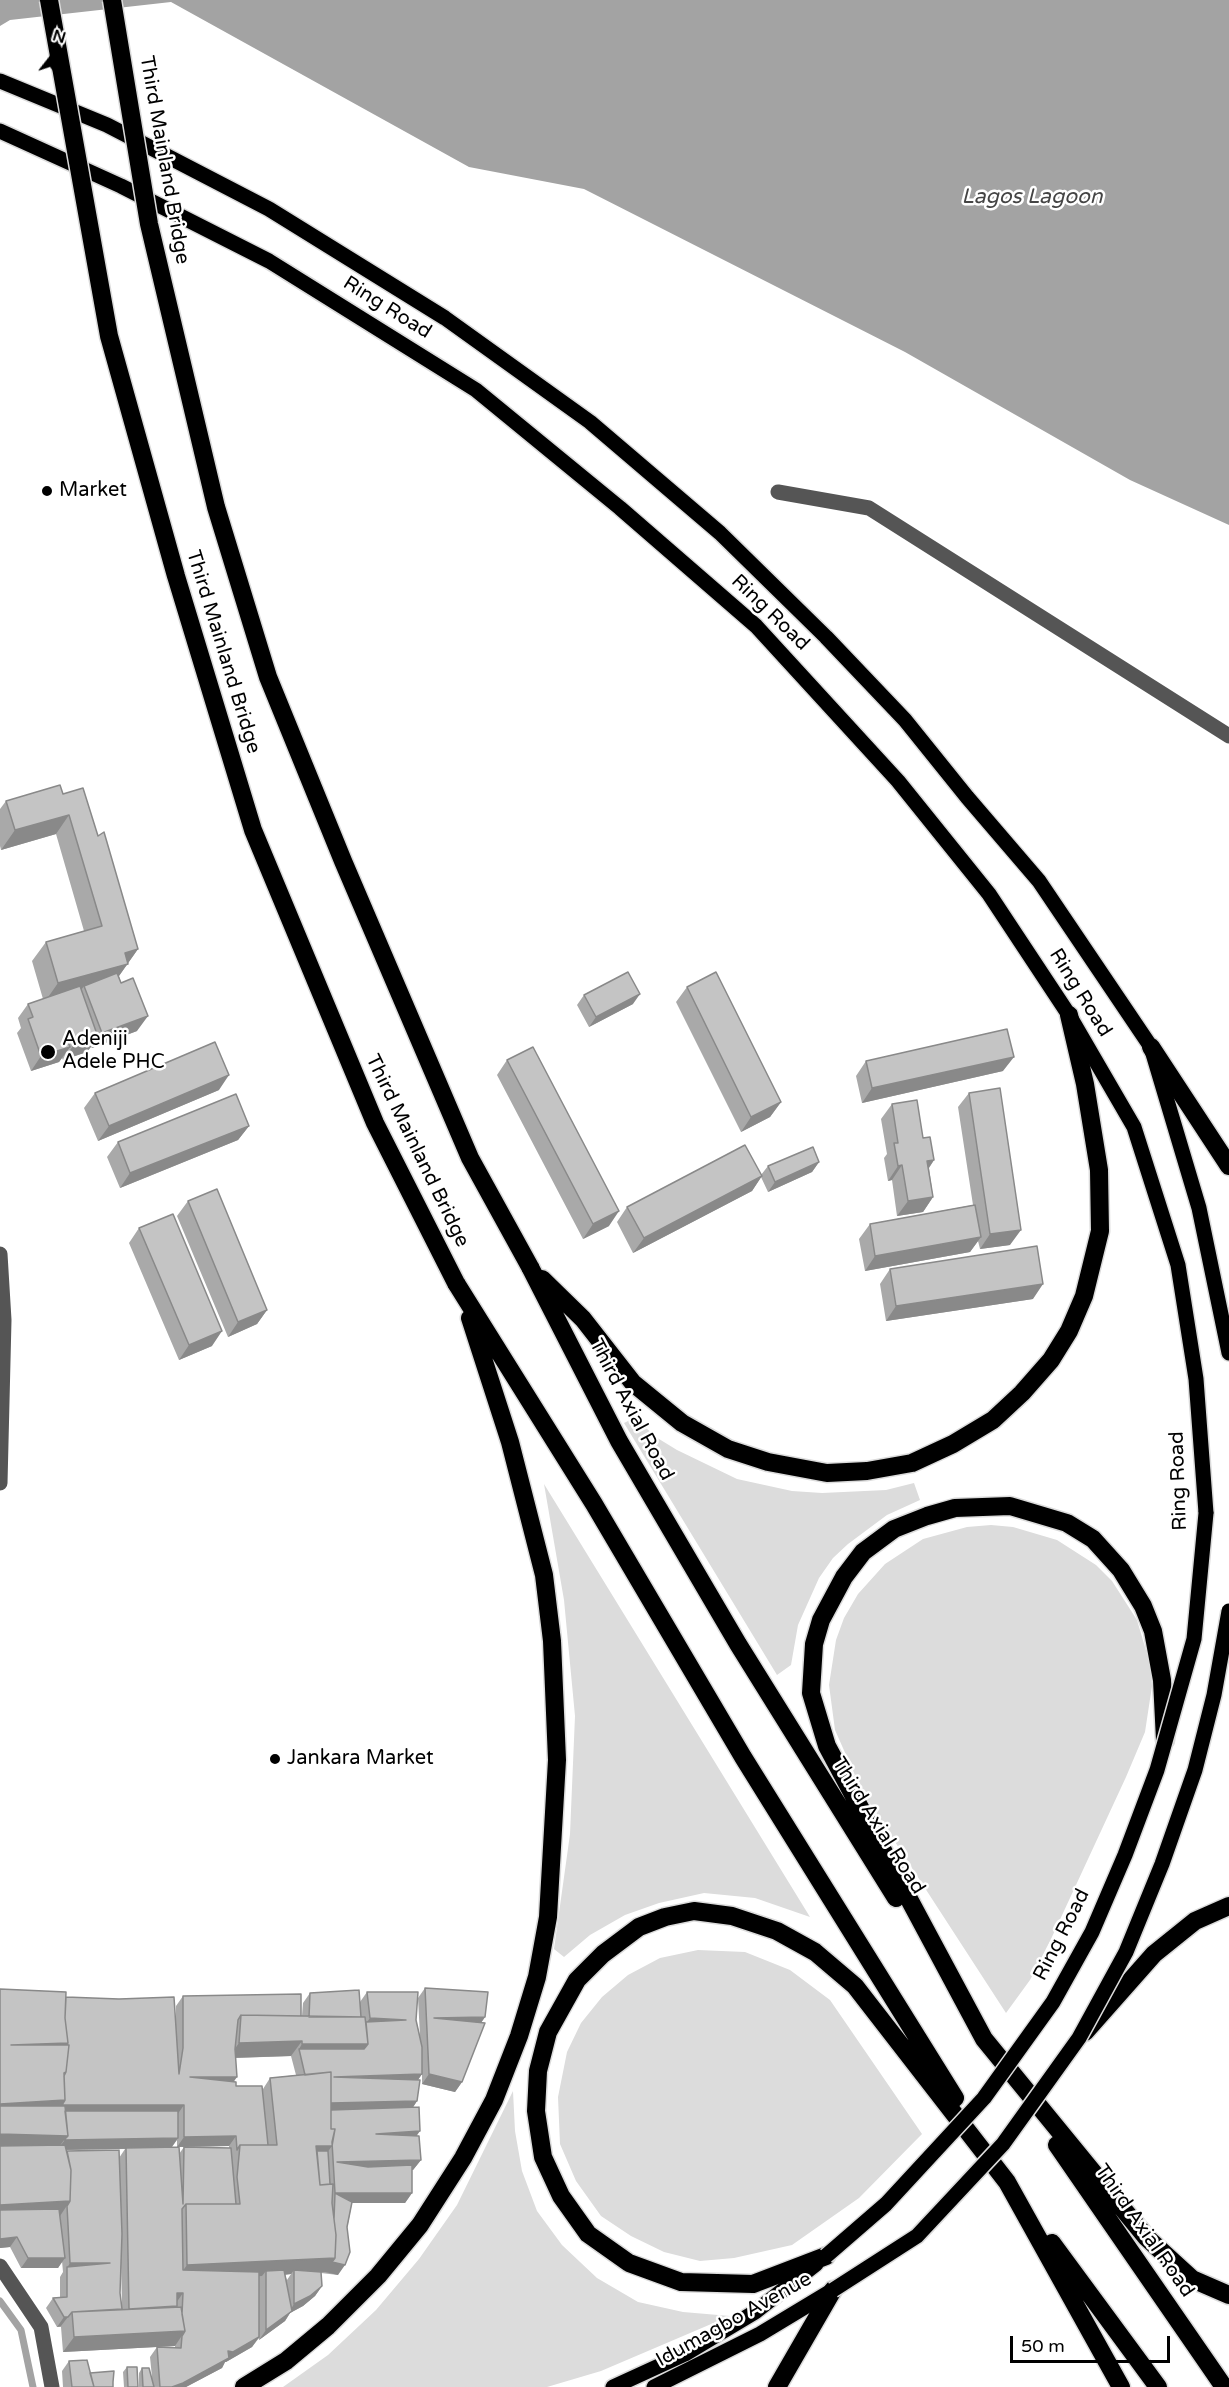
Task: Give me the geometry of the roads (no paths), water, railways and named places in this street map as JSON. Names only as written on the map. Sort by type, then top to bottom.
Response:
[{"type":"highway","name":"Third Mainland Bridge","points":[[49,0],[109,336],[176,576],[254,830],[375,1124],[459,1287]]},
{"type":"highway","name":"Third Mainland Bridge","points":[[112,0],[154,246],[216,507],[268,676],[343,861],[470,1158],[530,1267]]},
{"type":"highway","points":[[530,1267],[583,1319],[633,1383],[682,1424],[728,1449],[768,1462],[827,1473],[867,1471],[912,1463],[953,1444],[993,1420],[1022,1394],[1052,1360],[1069,1331],[1087,1287],[1100,1231],[1099,1170],[1069,1015]]},
{"type":"highway","points":[[1151,1047],[1229,1166]]},
{"type":"highway","name":"Third Axial Road","points":[[530,1267],[619,1441],[738,1644],[984,2039],[1224,2387]]},
{"type":"highway","points":[[459,1287],[594,1504],[750,1768],[1006,2182],[1121,2387]]},
{"type":"highway","points":[[244,2387],[286,2361],[328,2326],[378,2276],[420,2224],[463,2158],[494,2100],[519,2036],[537,1977],[548,1917],[557,1760],[552,1641],[544,1575],[513,1453],[459,1287]]},
{"type":"highway","points":[[1165,1740],[1162,1680],[1153,1631],[1143,1606],[1121,1570],[1093,1539],[1067,1523],[1010,1506],[955,1508],[894,1529],[863,1552],[844,1578],[827,1607],[814,1644],[811,1693],[827,1746],[984,2039],[1146,2237],[1192,2279],[1229,2295]]},
{"type":"highway","points":[[1079,2038],[1154,1954],[1195,1921],[1229,1906]]},
{"type":"highway","points":[[826,2256],[753,2284],[681,2282],[629,2263],[588,2234],[561,2196],[543,2157],[536,2111],[538,2071],[548,2032],[577,1980],[603,1954],[639,1927],[665,1917],[694,1911],[743,1919],[777,1931],[815,1952],[855,1986],[1006,2182],[1158,2387]]},
{"type":"highway","points":[[777,2387],[833,2290]]},
{"type":"main road","name":"Ring Road","points":[[0,81],[106,125],[268,209],[445,318],[590,422],[720,533],[818,629],[905,720],[967,798],[1039,881],[1151,1047],[1198,1208],[1229,1353]]},
{"type":"main road","name":"Ring Road","points":[[3,132],[121,186],[269,261],[476,390],[620,508],[756,626],[898,781],[989,894],[1069,1015],[1134,1127],[1178,1265],[1196,1379],[1206,1513],[1194,1640],[1157,1770],[1125,1855],[1092,1932],[1053,2002],[984,2097],[886,2204],[826,2256]]},
{"type":"main road","points":[[833,2290],[917,2236],[1003,2144],[1079,2038],[1126,1952],[1162,1864],[1192,1780],[1214,1695],[1229,1611]]},
{"type":"main road","name":"Idumagbo Avenue","points":[[613,2387],[685,2354],[755,2312],[826,2256]]},
{"type":"main road","name":"Idumagbo Avenue","points":[[654,2387],[760,2334],[833,2290]]},
{"type":"street","points":[[778,492],[869,508],[1228,733]]},
{"type":"street","points":[[0,1254],[4,1320],[0,1484]]},
{"type":"street","points":[[0,2266],[41,2327],[52,2387]]},
{"type":"water","name":"Lagos Lagoon","points":[[0,0],[1229,0],[1229,525],[1130,480],[905,352],[584,189],[469,167],[171,2],[10,20],[0,26]]},
{"type":"waterway","points":[[0,2301],[21,2330],[33,2387]]},
{"type":"place","name":"Market","points":[[47,491]]},
{"type":"place","name":"Adeniji Adele PHC","points":[[48,1052]]},
{"type":"place","name":"Jankara Market","points":[[275,1759]]}]
